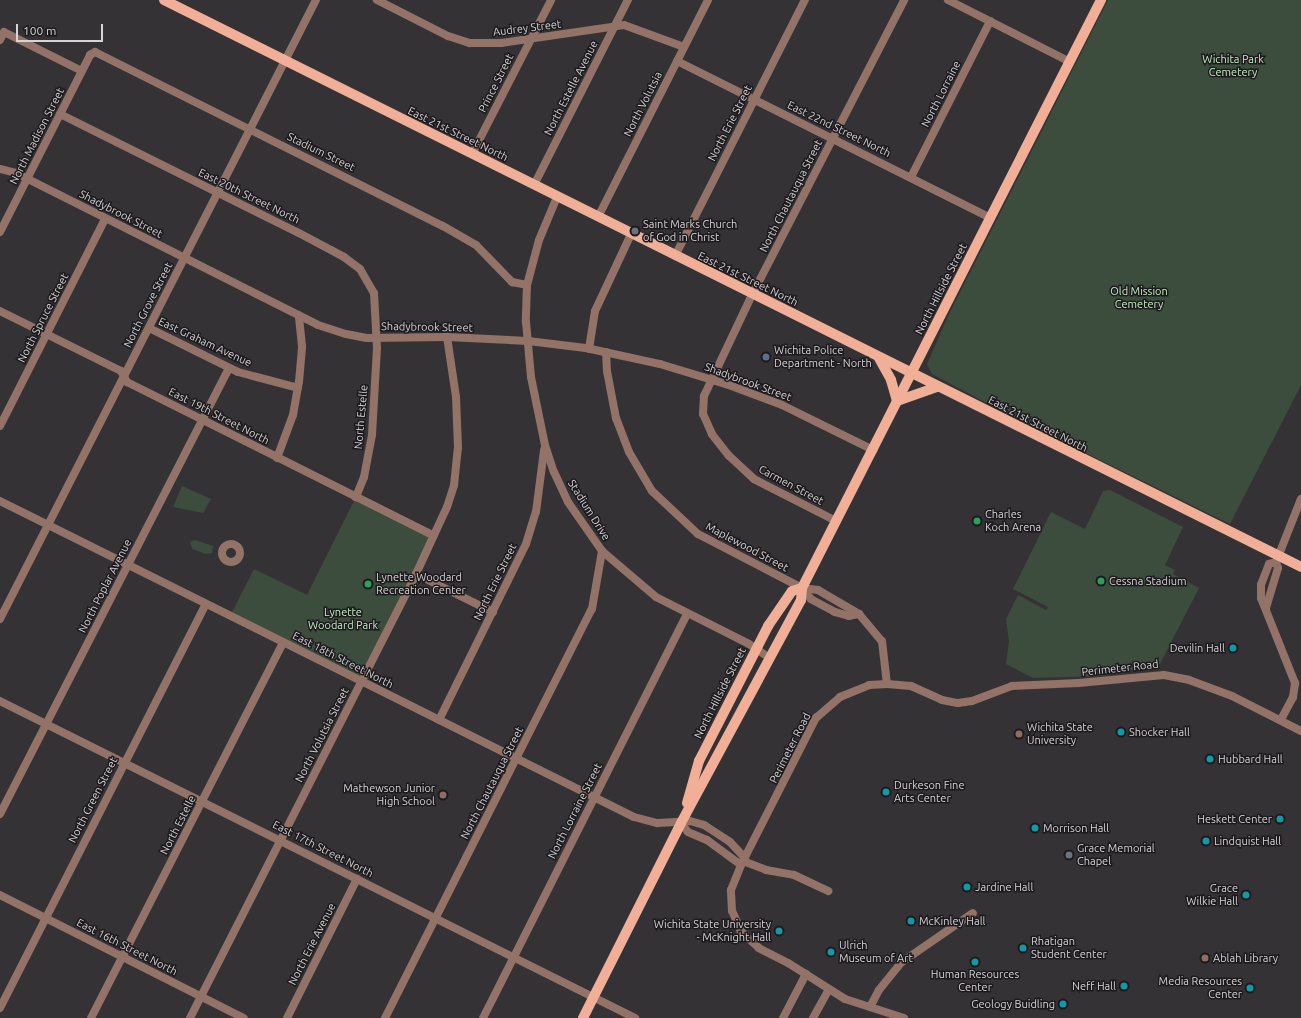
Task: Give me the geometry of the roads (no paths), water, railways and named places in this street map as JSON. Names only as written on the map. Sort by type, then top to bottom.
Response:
[{"type":"main road","name":"East 21st Street North","points":[[164,0],[1278,559],[1301,567]]},
{"type":"main road","name":"North Hillside Street","points":[[583,1018],[681,823],[800,600],[802,588],[1101,0]]},
{"type":"main road","points":[[879,358],[891,380],[897,402],[937,387]]},
{"type":"main road","name":"North Hillside Street","points":[[681,823],[699,761],[756,649],[792,591],[802,588]]},
{"type":"street","name":"North Grove Street","points":[[0,619],[316,0]]},
{"type":"street","name":"Audrey Street","points":[[377,0],[465,42],[501,43],[624,25],[684,47]]},
{"type":"street","name":"Prince Street","points":[[472,154],[551,0]]},
{"type":"street","name":"North Estelle Avenue","points":[[534,185],[628,0]]},
{"type":"street","name":"North Volutsia","points":[[598,218],[708,0]]},
{"type":"street","name":"North Erie Street","points":[[675,256],[805,0]]},
{"type":"street","name":"North Chautauqua Street","points":[[752,295],[904,0]]},
{"type":"street","points":[[948,0],[1070,62]]},
{"type":"street","name":"North Lorraine","points":[[911,177],[990,21]]},
{"type":"street","points":[[0,40],[4,32],[82,71]]},
{"type":"street","name":"North Madison Street","points":[[0,232],[90,55],[95,52]]},
{"type":"street","name":"Stadium Street","points":[[95,52],[443,226],[476,245],[512,282],[528,285]]},
{"type":"street","name":"East 22nd Street North","points":[[677,61],[911,177],[990,218]]},
{"type":"street","name":"East 20th Street North","points":[[60,114],[344,257],[360,268],[374,293],[377,338]]},
{"type":"street","name":"Shadybrook Street","points":[[0,169],[27,179],[299,315],[346,334],[377,338],[447,337],[528,341],[606,352],[660,364],[711,379],[782,405],[873,450]]},
{"type":"street","points":[[528,285],[539,240],[557,197]]},
{"type":"street","name":"North Spruce Street","points":[[0,426],[105,219]]},
{"type":"street","points":[[589,349],[597,305],[631,234]]},
{"type":"street","name":"Stadium Drive","points":[[528,285],[528,341],[530,377],[544,445],[568,502],[602,551],[656,597],[756,649],[770,658]]},
{"type":"street","name":"Carmen Street","points":[[752,295],[711,379],[704,396],[703,414],[712,434],[729,456],[754,479],[836,521]]},
{"type":"street","name":"East 19th Street North","points":[[0,311],[121,371],[127,382],[434,536]]},
{"type":"street","points":[[278,458],[289,428],[298,388],[302,346],[299,315]]},
{"type":"street","name":"East Graham Avenue","points":[[149,328],[229,368],[268,382],[298,388]]},
{"type":"street","name":"North Volutsia Street","points":[[190,1018],[416,574],[434,536],[454,485],[458,448],[456,397],[447,337]]},
{"type":"street","name":"North Estelle","points":[[356,496],[364,477],[372,435],[377,338]]},
{"type":"street","name":"Maplewood Street","points":[[606,352],[607,371],[616,418],[629,452],[652,491],[698,534],[802,588]]},
{"type":"street","name":"North Poplar Avenue","points":[[0,814],[229,368]]},
{"type":"street","name":"North Erie Street","points":[[438,720],[516,568],[536,512],[542,478],[544,445]]},
{"type":"street","points":[[1282,720],[1293,697],[1295,683],[1261,598],[1261,585],[1269,564],[1278,559],[1301,499]]},
{"type":"street","name":"East 18th Street North","points":[[0,501],[634,817],[657,823],[681,823]]},
{"type":"street","name":"North Chautauqua Street","points":[[385,1018],[592,609],[602,551]]},
{"type":"street","points":[[416,574],[493,612]]},
{"type":"street","points":[[802,588],[811,599],[835,612],[849,616],[859,614]]},
{"type":"street","points":[[802,588],[818,590],[859,614],[882,641],[887,684]]},
{"type":"street","name":"North Green Street","points":[[0,1008],[124,762],[206,604]]},
{"type":"street","name":"North Lorraine Street","points":[[483,1018],[687,614]]},
{"type":"street","name":"North Estelle","points":[[91,1018],[283,642]]},
{"type":"street","name":"Perimeter Road","points":[[904,1018],[845,999],[806,974],[759,948],[741,931],[732,911],[731,890],[743,862],[816,718],[840,697],[869,685],[887,684],[911,686],[942,700],[958,703],[972,701],[1012,686],[1079,683],[1164,675],[1189,680],[1232,696],[1282,720],[1301,731]]},
{"type":"street","name":"East 17th Street North","points":[[0,701],[635,1018]]},
{"type":"street","points":[[681,823],[688,832],[707,840],[743,862],[766,870],[794,875],[829,891]]},
{"type":"street","name":"North Erie Avenue","points":[[286,1018],[357,879]]},
{"type":"street","name":"East 16th Street North","points":[[0,895],[244,1018]]},
{"type":"street","points":[[870,1007],[880,990],[902,962],[974,913]]},
{"type":"street","points":[[783,1018],[806,974]]},
{"type":"street","points":[[812,1018],[829,989]]},
{"type":"place","name":"Saint Marks Church of God in Christ","points":[[635,231]]},
{"type":"place","name":"Wichita Police Department - North","points":[[766,357]]},
{"type":"place","name":"Charles Koch Arena","points":[[977,521]]},
{"type":"place","name":"Cessna Stadium","points":[[1101,581]]},
{"type":"place","name":"Lynette Woodard Recreation Center","points":[[368,584]]},
{"type":"place","name":"Devilin Hall","points":[[1233,648]]},
{"type":"place","name":"Shocker Hall","points":[[1121,732]]},
{"type":"place","name":"Wichita State University","points":[[1019,734]]},
{"type":"place","name":"Hubbard Hall","points":[[1210,759]]},
{"type":"place","name":"Durkeson Fine Arts Center","points":[[886,792]]},
{"type":"place","name":"Mathewson Junior High School","points":[[443,795]]},
{"type":"place","name":"Heskett Center","points":[[1280,819]]},
{"type":"place","name":"Morrison Hall","points":[[1035,828]]},
{"type":"place","name":"Lindquist Hall","points":[[1206,841]]},
{"type":"place","name":"Grace Memorial Chapel","points":[[1069,855]]},
{"type":"place","name":"Jardine Hall","points":[[967,887]]},
{"type":"place","name":"Grace Wilkie Hall","points":[[1246,895]]},
{"type":"place","name":"McKinley Hall","points":[[911,921]]},
{"type":"place","name":"Wichita State University - McKnight Hall","points":[[779,931]]},
{"type":"place","name":"Rhatigan Student Center","points":[[1023,948]]},
{"type":"place","name":"Ulrich Museum of Art","points":[[831,952]]},
{"type":"place","name":"Ablah Library","points":[[1205,958]]},
{"type":"place","name":"Human Resources Center","points":[[975,962]]},
{"type":"place","name":"Neff Hall","points":[[1124,986]]},
{"type":"place","name":"Media Resources Center","points":[[1250,988]]},
{"type":"place","name":"Geology Buidling","points":[[1063,1004]]},
{"type":"park label","name":"Wichita Park Cemetery","points":[[1233,66]]},
{"type":"park label","name":"Old Mission Cemetery","points":[[1139,298]]},
{"type":"park label","name":"Lynette Woodard Park","points":[[343,619]]}]
